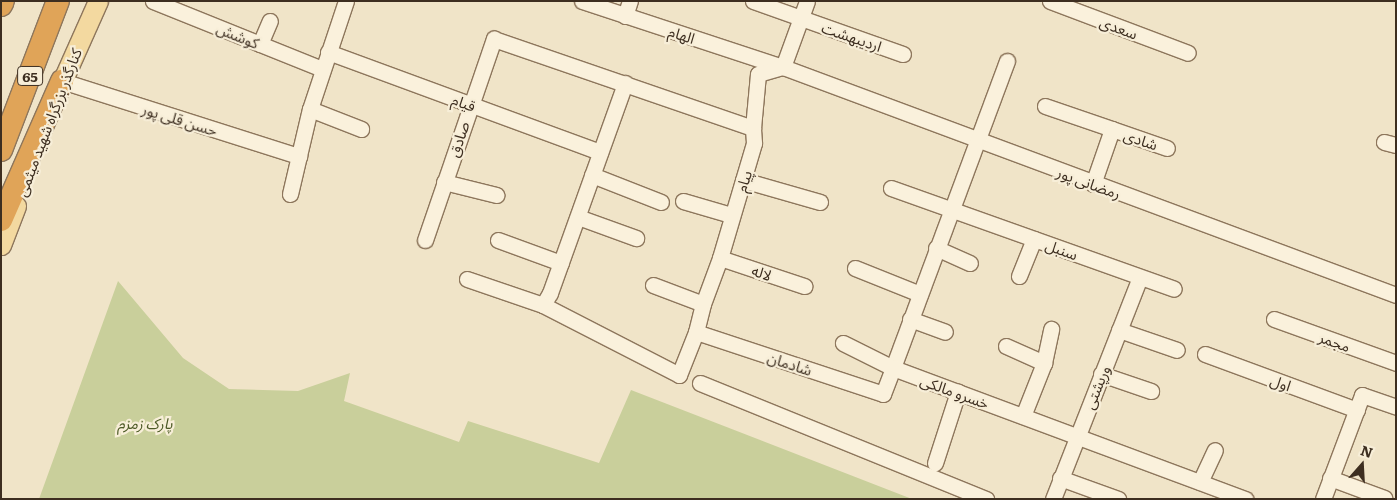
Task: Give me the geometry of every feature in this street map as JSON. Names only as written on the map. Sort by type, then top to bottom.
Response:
[{"type":"highway","points":[[1,5],[3,1]]},
{"type":"highway","name":"65","points":[[1,150],[58,1]]},
{"type":"highway","points":[[1,220],[62,81]]},
{"type":"main road","name":"کنارگذر بزرگراه شهید میثمی","points":[[1,245],[62,81],[98,1]]},
{"type":"street","name":"کوشش","points":[[153,1],[184,7],[260,44],[322,69]]},
{"type":"street","points":[[290,194],[310,109],[346,1]]},
{"type":"street","name":"الهام","points":[[582,1],[783,67]]},
{"type":"street","points":[[624,16],[630,1]]},
{"type":"street","name":"اردیبهشت","points":[[752,1],[904,54]]},
{"type":"street","points":[[783,67],[806,1]]},
{"type":"street","name":"سعدی","points":[[1050,1],[1188,53]]},
{"type":"street","points":[[260,44],[270,21]]},
{"type":"street","name":"صادق","points":[[425,240],[494,39],[625,83]]},
{"type":"street","name":"قیام","points":[[328,52],[600,152]]},
{"type":"street","points":[[893,368],[950,209],[979,141],[1007,61]]},
{"type":"street","name":"پیام","points":[[543,305],[679,375],[696,332],[703,304],[720,258],[754,143],[753,128],[758,74],[783,67]]},
{"type":"street","name":"رمضانی پور","points":[[783,67],[1093,184],[1396,295]]},
{"type":"street","name":"حسن قلی پور","points":[[62,81],[299,156]]},
{"type":"street","points":[[467,279],[543,305],[550,293],[625,83],[753,128]]},
{"type":"street","points":[[1045,106],[1112,129]]},
{"type":"street","points":[[310,109],[361,129]]},
{"type":"street","name":"شادی","points":[[1093,184],[1112,129],[1167,148]]},
{"type":"street","points":[[592,175],[661,202]]},
{"type":"street","points":[[743,180],[820,202]]},
{"type":"street","points":[[444,182],[496,195]]},
{"type":"street","name":"سنبل","points":[[892,188],[1174,289]]},
{"type":"street","points":[[683,201],[732,215]]},
{"type":"street","points":[[578,217],[636,238]]},
{"type":"street","points":[[1019,276],[1034,239]]},
{"type":"street","points":[[498,240],[561,263]]},
{"type":"street","points":[[936,248],[970,263]]},
{"type":"street","name":"لاله","points":[[720,258],[804,286]]},
{"type":"street","points":[[855,268],[920,294]]},
{"type":"street","name":"ورپشتی","points":[[1053,499],[1076,436],[1140,277]]},
{"type":"street","points":[[653,286],[703,304]]},
{"type":"street","points":[[910,319],[945,332]]},
{"type":"street","name":"مجمر","points":[[1274,319],[1396,363]]},
{"type":"street","points":[[1023,416],[1044,363],[1051,329]]},
{"type":"street","points":[[1119,330],[1177,350]]},
{"type":"street","name":"شادمان","points":[[696,332],[883,394],[893,368]]},
{"type":"street","name":"خسرو مالکی","points":[[842,343],[893,368],[1244,499]]},
{"type":"street","points":[[1006,346],[1044,363]]},
{"type":"street","name":"اول","points":[[1205,354],[1360,402],[1396,407]]},
{"type":"street","points":[[1101,374],[1151,391]]},
{"type":"street","points":[[700,384],[986,499]]},
{"type":"street","points":[[935,463],[958,392]]},
{"type":"street","points":[[1323,499],[1360,402]]},
{"type":"street","points":[[1200,482],[1215,450]]},
{"type":"street","points":[[1060,478],[1118,499]]},
{"type":"street","points":[[1330,478],[1384,498]]},
{"type":"green space","name":"پارک زمزم","points":[[118,281],[183,358],[229,389],[298,391],[350,373],[344,401],[459,442],[468,421],[599,463],[631,390],[912,499],[39,499]]}]
